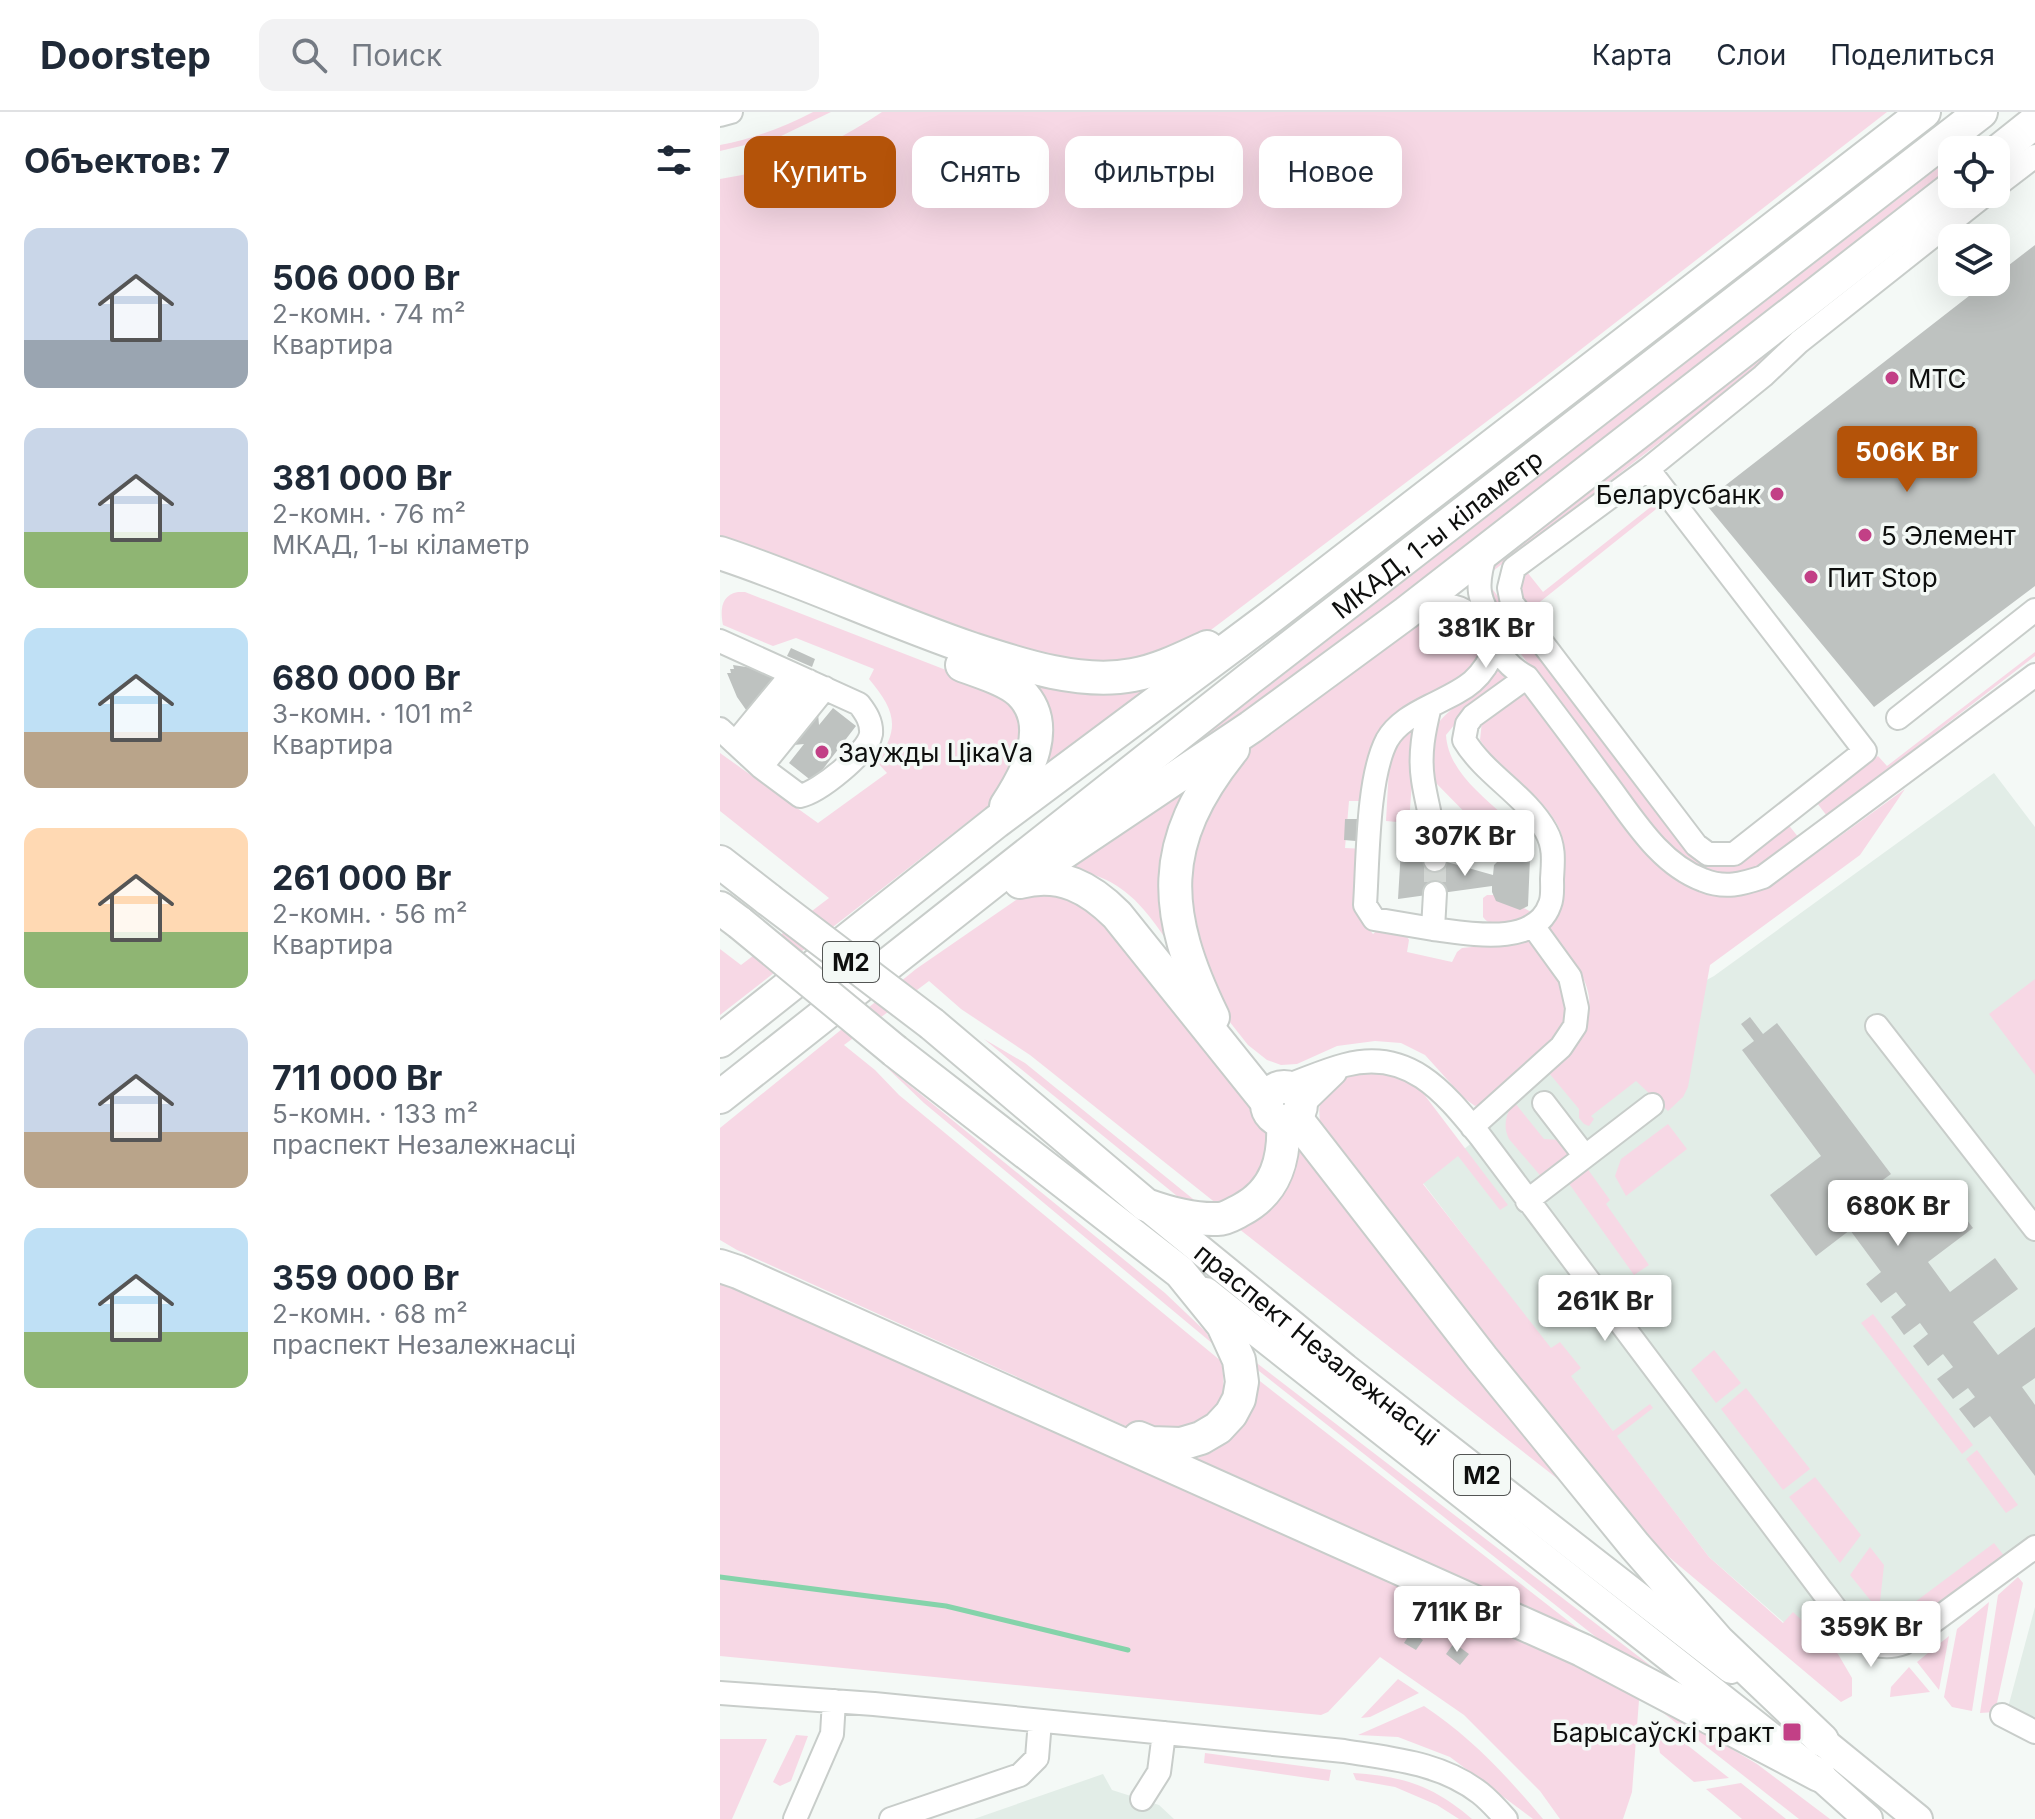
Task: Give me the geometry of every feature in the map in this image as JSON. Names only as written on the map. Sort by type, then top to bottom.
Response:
[{"type":"highway","name":"МКАД, 1-ы кіламетр","points":[[720,1041],[996,822],[1272,616],[1924,112]]},
{"type":"highway","name":"МКАД, 1-ы кіламетр","points":[[722,1098],[1249,679],[1981,112]]},
{"type":"highway","points":[[2010,142],[2035,122]]},
{"type":"highway","points":[[946,919],[1023,881],[1251,727],[1486,552],[1938,199]]},
{"type":"highway","points":[[722,563],[1007,660],[1080,675],[1132,675],[1166,666],[1272,616]]},
{"type":"highway","points":[[722,563],[1018,689],[1031,705],[1036,743],[1029,771],[996,822]]},
{"type":"highway","points":[[1251,727],[1218,767],[1198,798],[1185,830],[1174,887],[1175,914],[1197,982],[1216,1022],[1635,1546],[1718,1641],[1822,1740]]},
{"type":"highway","name":"праспект Незалежнасці","points":[[720,862],[932,1024],[1146,1205]]},
{"type":"highway","points":[[1023,881],[1062,880],[1079,885],[1099,897],[1284,1104],[1281,1166],[1273,1181],[1245,1208],[1218,1219],[1174,1215],[1146,1205]]},
{"type":"highway","name":"праспект Незалежнасці","points":[[730,916],[895,1051],[1180,1272]]},
{"type":"highway","points":[[720,1250],[735,1260],[1151,1443],[1181,1444],[1201,1438],[1218,1428],[1239,1399],[1242,1382],[1239,1360],[1223,1325],[1180,1272]]},
{"type":"highway","points":[[720,1266],[938,1359],[1582,1650],[1819,1775]]},
{"type":"main road","name":"праспект Незалежнасці","points":[[1146,1205],[1345,1368],[1822,1740],[1918,1819]]},
{"type":"main road","name":"праспект Незалежнасці","points":[[1180,1272],[1819,1775],[1868,1819]]},
{"type":"street","points":[[720,115],[731,112]]},
{"type":"street","points":[[2010,175],[2035,156]]},
{"type":"street","points":[[1648,469],[1865,751],[1734,854],[1708,854],[1696,845],[1512,603],[1509,588],[1514,568],[1648,469],[1763,376],[1799,342],[1968,208]]},
{"type":"street","points":[[1486,552],[1479,574],[1481,601],[1525,665],[1527,677],[1656,847],[1688,873],[1704,881],[1740,885],[1763,877],[2035,675]]},
{"type":"street","points":[[1406,613],[1433,605],[1467,611],[1515,672],[1527,677]]},
{"type":"street","points":[[1898,718],[2035,610]]},
{"type":"street","points":[[720,641],[809,681],[859,704],[867,716],[872,729],[866,746],[827,783],[811,794],[800,796],[741,749],[809,681]]},
{"type":"street","points":[[1496,646],[1489,663],[1470,686],[1400,725],[1388,738],[1373,794],[1365,905],[1374,919],[1489,936],[1533,926],[1551,902],[1553,849],[1547,833],[1536,816],[1473,755],[1464,740],[1467,724],[1473,716],[1527,677]]},
{"type":"street","points":[[1430,706],[1423,731],[1422,763],[1435,860]]},
{"type":"street","points":[[1795,806],[1818,838]]},
{"type":"street","points":[[1433,929],[1435,893]]},
{"type":"street","points":[[1472,1127],[1561,1047],[1575,1026],[1577,1008],[1570,977],[1533,926]]},
{"type":"street","points":[[1877,1026],[2035,1229]]},
{"type":"street","points":[[1284,1104],[1345,1065],[1385,1062],[1404,1065],[1439,1090],[1472,1127],[1822,1591],[1868,1644],[1883,1648],[1904,1643],[2035,1547]]},
{"type":"street","points":[[1544,1103],[1584,1155]]},
{"type":"street","points":[[1527,1201],[1652,1105]]},
{"type":"street","points":[[720,1693],[1164,1733],[1344,1751],[1417,1762],[1461,1780],[1481,1793],[1506,1819]]},
{"type":"street","points":[[795,1819],[832,1734],[834,1701]]},
{"type":"street","points":[[2002,1715],[2035,1732]]},
{"type":"street","points":[[891,1819],[1020,1775],[1037,1758],[1040,1721]]},
{"type":"street","points":[[1142,1799],[1159,1772],[1164,1733]]},
{"type":"shaded area","points":[[813,112],[831,112],[781,136],[754,136]]},
{"type":"shaded area","points":[[882,112],[1887,112],[1535,385],[1199,639],[1135,663],[1057,664],[720,545],[720,179],[744,175],[744,208],[896,208],[896,136],[845,135]]},
{"type":"shaded area","points":[[744,139],[744,145],[720,151],[720,145]]},
{"type":"shaded area","points":[[1938,168],[1938,191],[1224,738],[1140,786]]},
{"type":"shaded area","points":[[1957,208],[1964,208],[1943,224],[1938,224],[1938,228],[1484,578],[1695,856],[1718,865],[1734,862],[1787,823],[1799,838],[1763,863],[1729,878],[1713,879],[1696,874],[1680,863],[1662,844],[1492,615],[1481,588],[1484,571]]},
{"type":"shaded area","points":[[1662,498],[1665,502],[1526,613],[1509,577],[1523,567],[1543,592]]},
{"type":"shaded area","points":[[745,592],[1000,691],[1027,727],[1010,783],[988,806],[720,1015],[720,949],[741,965],[829,898],[720,811],[720,753],[818,823],[887,773],[876,761],[892,728],[889,709],[869,679],[874,669],[796,638],[773,646],[723,625],[723,604],[728,596]]},
{"type":"shaded area","points":[[1453,609],[1489,643],[1478,672],[1401,710],[1367,801],[1349,801],[1345,848],[1365,849],[1368,914],[1362,920],[1373,934],[1380,928],[1406,935],[1409,940],[1407,952],[1452,962],[1462,948],[1509,943],[1529,937],[1562,978],[1568,1017],[1539,1055],[1513,1081],[1487,1101],[1475,1106],[1425,1055],[1401,1043],[1375,1041],[1337,1046],[1297,1064],[1281,1065],[1267,1060],[1248,1045],[1229,1021],[1205,978],[1193,943],[1188,853],[1239,749],[1426,615]]},
{"type":"shaded area","points":[[2035,652],[2035,656],[1827,816],[1817,803],[1878,756],[1887,766]]},
{"type":"shaded area","points":[[1505,665],[1511,673],[1507,680],[1469,707],[1446,735],[1452,759],[1459,769],[1503,815],[1486,834],[1432,779],[1429,745],[1433,732],[1443,718]]},
{"type":"shaded area","points":[[1029,683],[1094,694],[1158,685],[1040,773]]},
{"type":"shaded area","points":[[1525,695],[1537,699],[1654,855],[1719,895],[1748,893],[1785,876],[1905,789],[1860,855],[1710,965],[1688,1087],[1683,1097],[1668,1111],[1636,1081],[1591,1116],[1594,1119],[1589,1126],[1579,1118],[1579,1109],[1549,1073],[1515,1103],[1544,1139],[1562,1140],[1573,1152],[1544,1180],[1509,1139],[1506,1124],[1510,1109],[1520,1094],[1576,1039],[1588,1016],[1589,1000],[1587,987],[1577,967],[1543,924],[1557,907],[1563,889],[1564,852],[1560,830],[1547,809],[1488,752],[1480,740],[1482,721]]},
{"type":"shaded area","points":[[1413,724],[1416,727],[1409,823],[1386,821],[1390,750]]},
{"type":"shaded area","points":[[1994,773],[2035,827],[2035,1547],[1920,1631],[1820,1654],[1709,1557],[1423,1183],[1480,1136],[1560,1060],[1714,976]]},
{"type":"shaded area","points":[[1199,775],[1176,954],[1141,906],[1128,894],[1098,877],[1058,868]]},
{"type":"shaded area","points":[[1050,892],[1087,899],[1269,1118],[1274,1158],[1239,1199],[1217,1204],[1030,1055],[961,1009],[929,981],[844,1045],[899,1095],[1221,1361],[1223,1393],[1197,1431],[1141,1433],[720,1240],[720,1128],[916,969],[1016,900],[1030,894]]},
{"type":"shaded area","points":[[1501,895],[1531,912],[1514,923],[1493,924],[1483,917],[1483,898]]},
{"type":"shaded area","points":[[2035,979],[2035,1075],[1989,1014]]},
{"type":"shaded area","points":[[984,1039],[1025,1063],[1198,1203],[1177,1196]]},
{"type":"shaded area","points":[[881,1062],[1165,1293],[1206,1332],[1213,1344],[924,1103]]},
{"type":"shaded area","points":[[1354,1073],[1389,1073],[1420,1089],[1508,1205],[1500,1210],[1458,1156],[1423,1184],[1551,1348],[1560,1342],[1581,1368],[1571,1376],[1613,1431],[1650,1404],[1653,1408],[1617,1436],[1709,1557],[1783,1623],[1793,1612],[1838,1654],[1852,1678],[1852,1696],[1841,1702],[1641,1533],[1571,1449],[1321,1127],[1320,1107],[1324,1092],[1336,1081]]},
{"type":"shaded area","points":[[1668,1124],[1687,1149],[1626,1196],[1615,1176],[1621,1159]]},
{"type":"shaded area","points":[[1297,1140],[1605,1516],[1234,1225]]},
{"type":"shaded area","points":[[1584,1164],[1610,1200],[1606,1204],[1649,1265],[1634,1275],[1565,1178]]},
{"type":"shaded area","points":[[720,1273],[1640,1687],[1632,1792],[1623,1819],[1560,1819],[1540,1791],[1464,1715],[1380,1657],[1328,1712],[1321,1715],[720,1656]]},
{"type":"shaded area","points":[[1873,1314],[1973,1445],[1962,1454],[1861,1323]]},
{"type":"shaded area","points":[[1714,1350],[1741,1383],[1716,1403],[1691,1370]]},
{"type":"shaded area","points":[[1241,1351],[1707,1709],[1644,1675],[1245,1360]]},
{"type":"shaded area","points":[[1247,1371],[1639,1676],[1184,1461],[1217,1449],[1234,1431]]},
{"type":"shaded area","points":[[1746,1388],[1810,1469],[1783,1490],[1721,1409]]},
{"type":"shaded area","points":[[1977,1450],[2018,1505],[2006,1513],[1966,1459]]},
{"type":"shaded area","points":[[1815,1477],[1861,1535],[1840,1563],[1789,1497]]},
{"type":"shaded area","points":[[1994,1543],[2005,1557],[1910,1632],[1915,1602]]},
{"type":"shaded area","points":[[1870,1547],[1884,1565],[1879,1611],[1850,1575]]},
{"type":"shaded area","points":[[2018,1577],[2023,1583],[1995,1712],[1980,1713],[1998,1595]]},
{"type":"shaded area","points":[[1989,1602],[1972,1711],[1952,1707],[1944,1697],[1957,1629]]},
{"type":"shaded area","points":[[2035,1607],[2035,1742],[2003,1726]]},
{"type":"shaded area","points":[[1949,1636],[1939,1690],[1917,1662]]},
{"type":"shaded area","points":[[1909,1667],[1930,1692],[1890,1697],[1891,1687]]},
{"type":"shaded area","points":[[1398,1679],[1419,1693],[1370,1717],[1361,1718]]},
{"type":"shaded area","points":[[1656,1704],[1757,1764],[1830,1819],[1799,1819],[1657,1708]]},
{"type":"shaded area","points":[[1424,1706],[1488,1758],[1543,1819],[1533,1819],[1450,1757],[1398,1737],[1358,1735]]},
{"type":"shaded area","points":[[1653,1718],[1729,1778],[1694,1782],[1660,1753]]},
{"type":"shaded area","points":[[796,1735],[808,1736],[791,1781],[780,1786],[773,1782]]},
{"type":"shaded area","points":[[720,1739],[767,1739],[732,1819],[720,1819]]},
{"type":"shaded area","points":[[1205,1753],[1331,1770],[1329,1781],[1204,1763]]},
{"type":"shaded area","points":[[1353,1773],[1417,1785],[1444,1798],[1472,1819],[1459,1819],[1437,1805],[1395,1787],[1356,1780]]},
{"type":"shaded area","points":[[1103,1774],[1112,1790],[1159,1805],[1174,1819],[974,1819]]},
{"type":"shaded area","points":[[1741,1783],[1786,1819],[1742,1819],[1706,1789]]},
{"type":"building","points":[[2035,245],[2035,586],[1874,707],[1704,502],[1969,296],[2010,296],[2010,264]]},
{"type":"building","points":[[791,648],[815,659],[812,667],[787,656]]},
{"type":"building","points":[[733,665],[759,669],[782,678],[818,713],[819,725],[833,708],[856,726],[813,782],[789,763],[804,744],[794,745],[791,749],[751,717],[737,697],[727,673],[734,669]]},
{"type":"building","points":[[1345,819],[1357,819],[1356,841],[1344,840]]},
{"type":"building","points":[[1401,849],[1493,875],[1494,865],[1500,859],[1523,852],[1530,858],[1528,906],[1520,910],[1496,901],[1492,886],[1398,899]]},
{"type":"building","points":[[1750,1017],[1763,1034],[1777,1023],[1891,1174],[1876,1185],[1882,1192],[1878,1195],[1905,1232],[1950,1198],[1973,1228],[1928,1262],[1950,1292],[1995,1258],[2018,1289],[1973,1322],[1998,1355],[2035,1327],[2035,1378],[2022,1387],[2035,1405],[2035,1476],[1990,1416],[1974,1428],[1959,1409],[1975,1397],[1968,1388],[1953,1399],[1937,1379],[1953,1367],[1943,1354],[1928,1366],[1913,1346],[1928,1334],[1920,1323],[1904,1335],[1891,1317],[1906,1305],[1896,1292],[1881,1303],[1866,1284],[1881,1272],[1850,1230],[1816,1256],[1770,1195],[1821,1156],[1742,1050],[1754,1041],[1741,1024]]},
{"type":"building","points":[[1411,1632],[1423,1640],[1416,1650],[1404,1643]]},
{"type":"building","points":[[1454,1643],[1469,1654],[1460,1665],[1446,1654]]},
{"type":"waterway","points":[[720,1577],[946,1606],[1128,1650]]},
{"type":"tunnel","points":[[1435,860],[1435,893]]},
{"type":"place","name":"МТС","points":[[1892,378]]},
{"type":"place","name":"Беларусбанк","points":[[1777,494]]},
{"type":"place","name":"5 Элемент","points":[[1865,535]]},
{"type":"place","name":"Пит Stop","points":[[1811,577]]},
{"type":"place","name":"Заужды ЦікаVа","points":[[822,752]]},
{"type":"place","name":"Барысаўскі тракт","points":[[1792,1732]]}]
